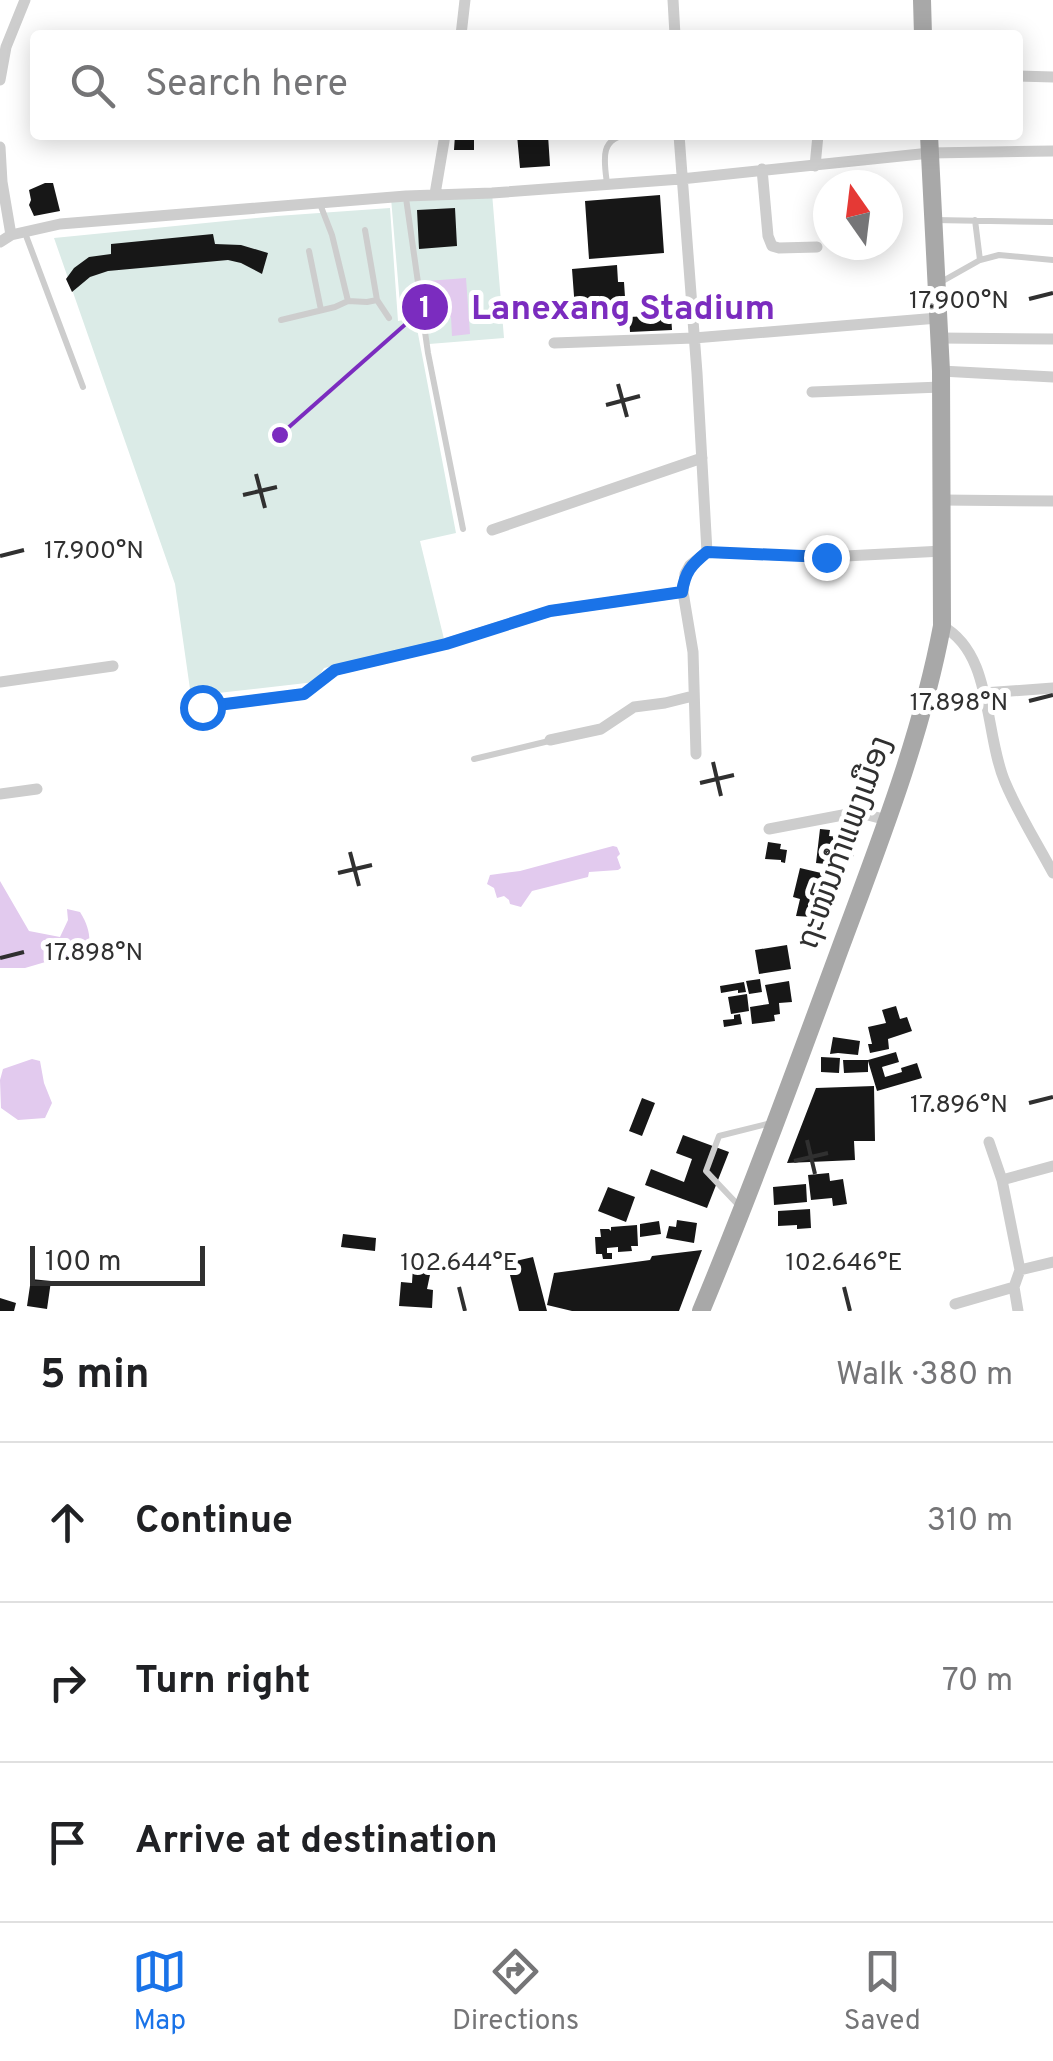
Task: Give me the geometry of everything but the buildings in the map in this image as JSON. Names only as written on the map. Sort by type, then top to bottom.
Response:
[{"type":"main road","name":"ຖະໜົນກຳແພງເມືອງ","points":[[701,1311],[776,1122],[907,767],[926,705],[942,626],[940,338],[929,144]]},
{"type":"street","points":[[0,76],[6,47],[25,0]]},
{"type":"street","points":[[462,30],[466,0]]},
{"type":"street","points":[[674,0],[675,30]]},
{"type":"street","points":[[1023,76],[1053,76]]},
{"type":"street","points":[[436,194],[444,140]]},
{"type":"street","points":[[679,140],[707,552]]},
{"type":"street","points":[[816,166],[818,140]]},
{"type":"street","points":[[0,146],[5,238],[60,224],[816,166],[929,144],[1053,151]]},
{"type":"street","points":[[762,169],[772,246],[813,247]]},
{"type":"street","points":[[554,342],[694,338],[938,318]]},
{"type":"street","points":[[940,338],[1053,340]]},
{"type":"street","points":[[812,392],[941,379],[1053,377]]},
{"type":"street","points":[[492,530],[702,458]]},
{"type":"street","points":[[942,500],[1053,501]]},
{"type":"street","points":[[696,754],[693,652],[682,592],[684,574],[707,552],[826,557],[943,551]]},
{"type":"street","points":[[202,707],[304,694],[335,670],[446,644],[550,611],[682,592]]},
{"type":"street","points":[[942,626],[955,633],[976,661],[998,763],[1053,872]]},
{"type":"street","points":[[0,682],[113,666]]},
{"type":"street","points":[[983,693],[1053,688]]},
{"type":"street","points":[[550,740],[601,729],[634,707],[692,696]]},
{"type":"street","points":[[0,794],[37,789]]},
{"type":"street","points":[[769,829],[848,814],[887,820]]},
{"type":"street","points":[[989,1142],[1002,1180],[1020,1270],[1014,1287],[1018,1311]]},
{"type":"street","points":[[1002,1180],[1053,1166]]},
{"type":"street","points":[[1020,1270],[1053,1262]]},
{"type":"street","points":[[955,1304],[1014,1287]]},
{"type":"lane","points":[[607,185],[604,158],[611,140]]},
{"type":"lane","points":[[406,196],[428,353],[463,529]]},
{"type":"lane","points":[[320,204],[348,301]]},
{"type":"lane","points":[[933,220],[1053,222]]},
{"type":"lane","points":[[975,220],[980,260]]},
{"type":"lane","points":[[365,230],[376,300],[389,318]]},
{"type":"lane","points":[[24,232],[82,387]]},
{"type":"lane","points":[[310,251],[321,310]]},
{"type":"lane","points":[[936,284],[980,260],[999,255],[1053,260]]},
{"type":"lane","points":[[281,320],[348,301],[376,300]]},
{"type":"lane","points":[[474,760],[550,740]]},
{"type":"lane","points":[[742,1209],[706,1171],[719,1136],[776,1122]]},
{"type":"shaded area","points":[[492,193],[504,338],[429,344],[426,315],[401,316],[391,198]]},
{"type":"shaded area","points":[[390,208],[398,321],[415,318],[456,533],[420,541],[444,639],[324,668],[315,682],[191,696],[175,584],[54,238]]},
{"type":"shaded area","points":[[466,278],[470,334],[452,336],[451,317],[430,318],[427,281]]},
{"type":"shaded area","points":[[613,846],[620,854],[618,870],[589,872],[588,877],[532,891],[521,907],[510,904],[504,896],[497,898],[494,888],[487,884],[490,875]]},
{"type":"shaded area","points":[[0,881],[29,931],[60,937],[68,920],[67,909],[80,912],[89,934],[88,957],[59,958],[25,968],[0,968]]},
{"type":"shaded area","points":[[32,1059],[40,1061],[52,1103],[45,1118],[18,1120],[1,1108],[0,1080],[3,1069]]},
{"type":"place","name":"Lanexang Stadium","points":[[280,435]]},
{"type":"route","points":[[202,707],[304,694],[335,670],[446,644],[550,611],[682,592],[684,574],[707,552],[826,557]]}]
